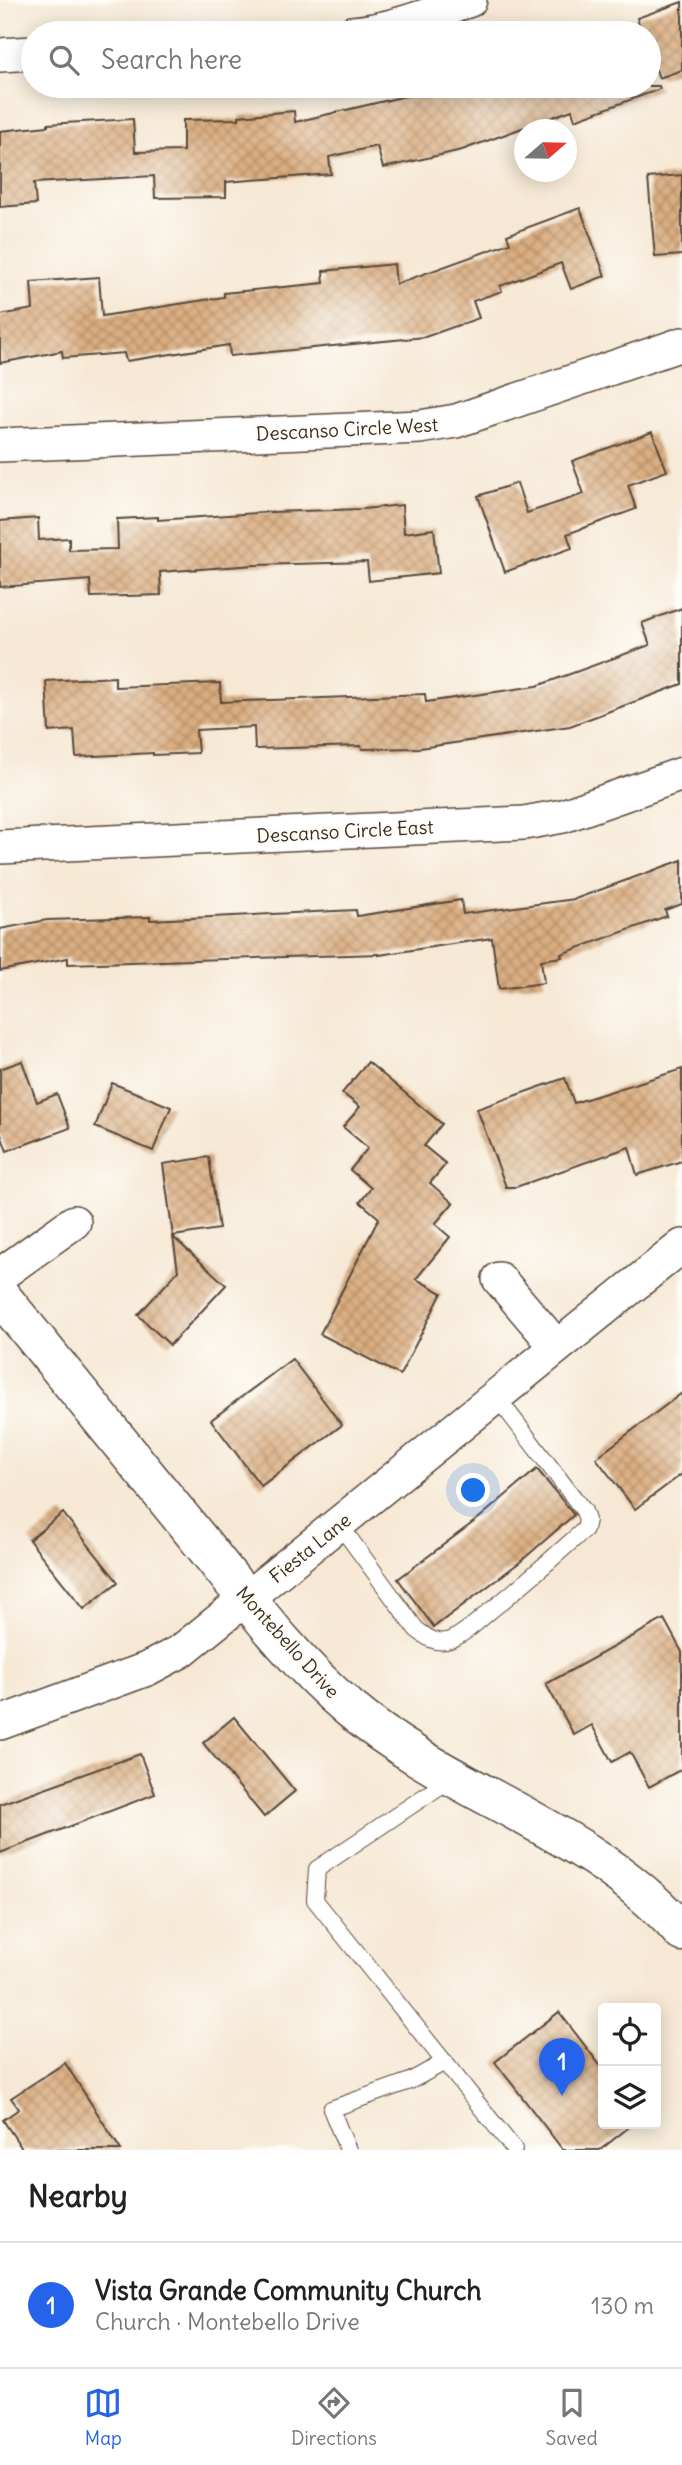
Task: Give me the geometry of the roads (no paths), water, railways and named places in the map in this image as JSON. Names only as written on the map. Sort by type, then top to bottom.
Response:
[{"type":"street","points":[[406,21],[470,0]]},
{"type":"street","points":[[0,55],[21,54]]},
{"type":"street","name":"Descanso Circle West","points":[[0,445],[420,427],[456,421],[682,344]]},
{"type":"street","name":"Descanso Circle East","points":[[0,847],[524,824],[563,816],[682,775]]},
{"type":"street","points":[[0,1275],[74,1222]]},
{"type":"street","name":"Fiesta Lane","points":[[0,1723],[147,1669],[181,1651],[682,1246]]},
{"type":"street","points":[[499,1279],[556,1346]]},
{"type":"street","name":"Montebello Drive","points":[[0,1295],[247,1599],[310,1670],[348,1707],[391,1741],[581,1847],[631,1882],[682,1932]]},
{"type":"lane","points":[[339,1524],[416,1629],[436,1642],[449,1641],[467,1630],[539,1572],[585,1529],[587,1520],[584,1511],[496,1396]]},
{"type":"lane","points":[[452,1777],[317,1869],[315,1900],[514,2150]]},
{"type":"lane","points":[[348,2150],[331,2109],[410,2081],[444,2062]]},
{"type":"place","name":"Vista Grande Community Church","points":[[562,2096]]}]
